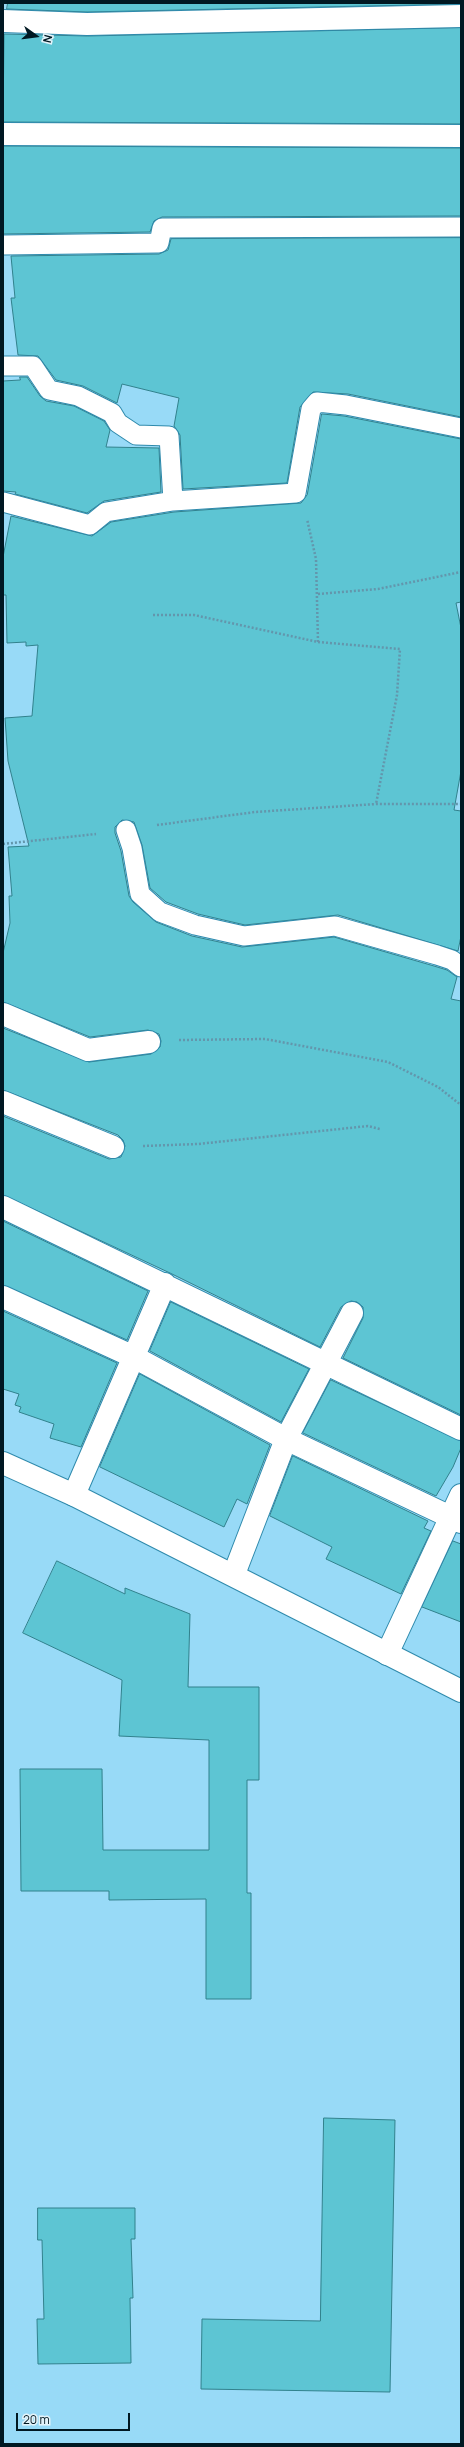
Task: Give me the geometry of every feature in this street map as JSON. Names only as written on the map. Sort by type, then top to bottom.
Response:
[{"type":"street","points":[[3,21],[87,24],[461,16]]},
{"type":"street","points":[[3,134],[461,136]]},
{"type":"street","points":[[3,1014],[88,1050],[149,1042]]},
{"type":"street","points":[[3,1102],[113,1147]]},
{"type":"street","points":[[3,1207],[165,1284],[461,1429]]},
{"type":"street","points":[[74,1495],[165,1284]]},
{"type":"street","points":[[3,1297],[134,1357],[286,1439],[456,1519]]},
{"type":"street","points":[[234,1574],[286,1439],[327,1364],[352,1313]]},
{"type":"street","points":[[3,1463],[74,1495],[234,1574],[461,1691]]},
{"type":"street","points":[[387,1654],[456,1519],[461,1495]]},
{"type":"lane","points":[[3,245],[159,243],[162,228],[461,227]]},
{"type":"lane","points":[[3,366],[33,366],[49,390],[78,396],[112,413],[118,423],[136,435],[169,436],[173,501]]},
{"type":"lane","points":[[3,502],[90,525],[106,512],[173,501],[296,493],[312,409],[317,402],[354,406],[461,428]]},
{"type":"lane","points":[[126,830],[132,848],[140,894],[160,912],[195,925],[244,936],[336,926],[437,955],[452,960],[461,967]]},
{"type":"path","points":[[296,493],[309,522],[316,559],[318,642]]},
{"type":"path","points":[[318,594],[378,590],[461,572]]},
{"type":"path","points":[[153,615],[194,615],[318,642],[400,649],[397,694],[376,804]]},
{"type":"path","points":[[3,844],[126,830],[255,812],[376,804],[461,804]]},
{"type":"path","points":[[149,1042],[212,1038],[265,1039],[388,1062],[438,1087],[461,1105]]},
{"type":"path","points":[[113,1147],[198,1144],[368,1126],[380,1128]]},
{"type":"building","points":[[8,3],[461,4],[87,12],[7,9]]},
{"type":"building","points":[[461,28],[461,124],[3,122],[4,34],[87,36]]},
{"type":"building","points":[[3,146],[461,148],[461,216],[162,217],[154,221],[150,232],[3,234]]},
{"type":"building","points":[[461,238],[461,417],[348,394],[313,392],[300,407],[287,483],[183,489],[180,435],[174,426],[179,398],[122,384],[117,403],[83,386],[56,380],[38,356],[18,355],[11,298],[15,298],[11,256],[159,254],[168,250],[171,239]]},
{"type":"building","points":[[20,377],[27,377],[40,396],[46,401],[74,406],[104,421],[110,430],[106,447],[159,448],[161,492],[104,501],[87,513],[15,494],[16,492],[3,491],[3,381],[20,380]]},
{"type":"building","points":[[322,414],[344,416],[461,439],[461,602],[456,603],[461,628],[461,771],[454,810],[461,811],[461,936],[458,951],[338,915],[245,925],[198,914],[166,902],[150,888],[142,845],[134,822],[122,820],[115,827],[115,833],[121,851],[129,896],[133,902],[156,922],[192,936],[242,947],[334,937],[447,970],[457,977],[451,999],[461,1001],[461,1415],[343,1358],[363,1318],[363,1307],[357,1302],[351,1301],[341,1307],[320,1347],[170,1273],[3,1195],[3,1116],[109,1159],[121,1157],[125,1146],[123,1140],[118,1135],[3,1090],[3,1028],[89,1062],[151,1054],[160,1047],[161,1041],[159,1034],[148,1030],[90,1037],[3,1002],[3,953],[10,923],[9,896],[12,896],[8,847],[29,846],[8,761],[5,718],[32,716],[38,645],[26,646],[26,642],[7,643],[6,595],[3,595],[3,557],[11,516],[92,536],[111,522],[174,512],[301,503],[307,495]]},
{"type":"building","points":[[3,1221],[148,1291],[127,1340],[3,1285]]},
{"type":"building","points":[[171,1302],[309,1369],[281,1422],[150,1351]]},
{"type":"building","points":[[3,1311],[117,1363],[81,1447],[50,1438],[54,1424],[19,1412],[21,1407],[15,1405],[19,1394],[3,1389]]},
{"type":"building","points":[[140,1374],[270,1445],[247,1504],[237,1499],[224,1527],[100,1467]]},
{"type":"building","points":[[331,1380],[461,1441],[461,1448],[453,1467],[436,1496],[303,1433]]},
{"type":"building","points":[[293,1456],[428,1521],[424,1528],[431,1531],[401,1594],[326,1559],[332,1547],[270,1516]]},
{"type":"building","points":[[453,1541],[461,1544],[461,1622],[422,1607]]},
{"type":"building","points":[[57,1561],[125,1594],[125,1588],[190,1614],[188,1687],[259,1687],[259,1780],[247,1780],[247,1893],[251,1893],[251,1999],[206,1999],[206,1899],[109,1900],[109,1891],[21,1891],[20,1769],[102,1769],[103,1850],[209,1850],[209,1740],[119,1736],[122,1680],[23,1633]]},
{"type":"building","points":[[324,2118],[395,2120],[390,2392],[201,2389],[202,2319],[320,2321]]},
{"type":"building","points":[[38,2208],[135,2208],[135,2239],[131,2239],[133,2298],[130,2298],[131,2363],[38,2364],[37,2319],[44,2319],[42,2240],[38,2240]]}]
